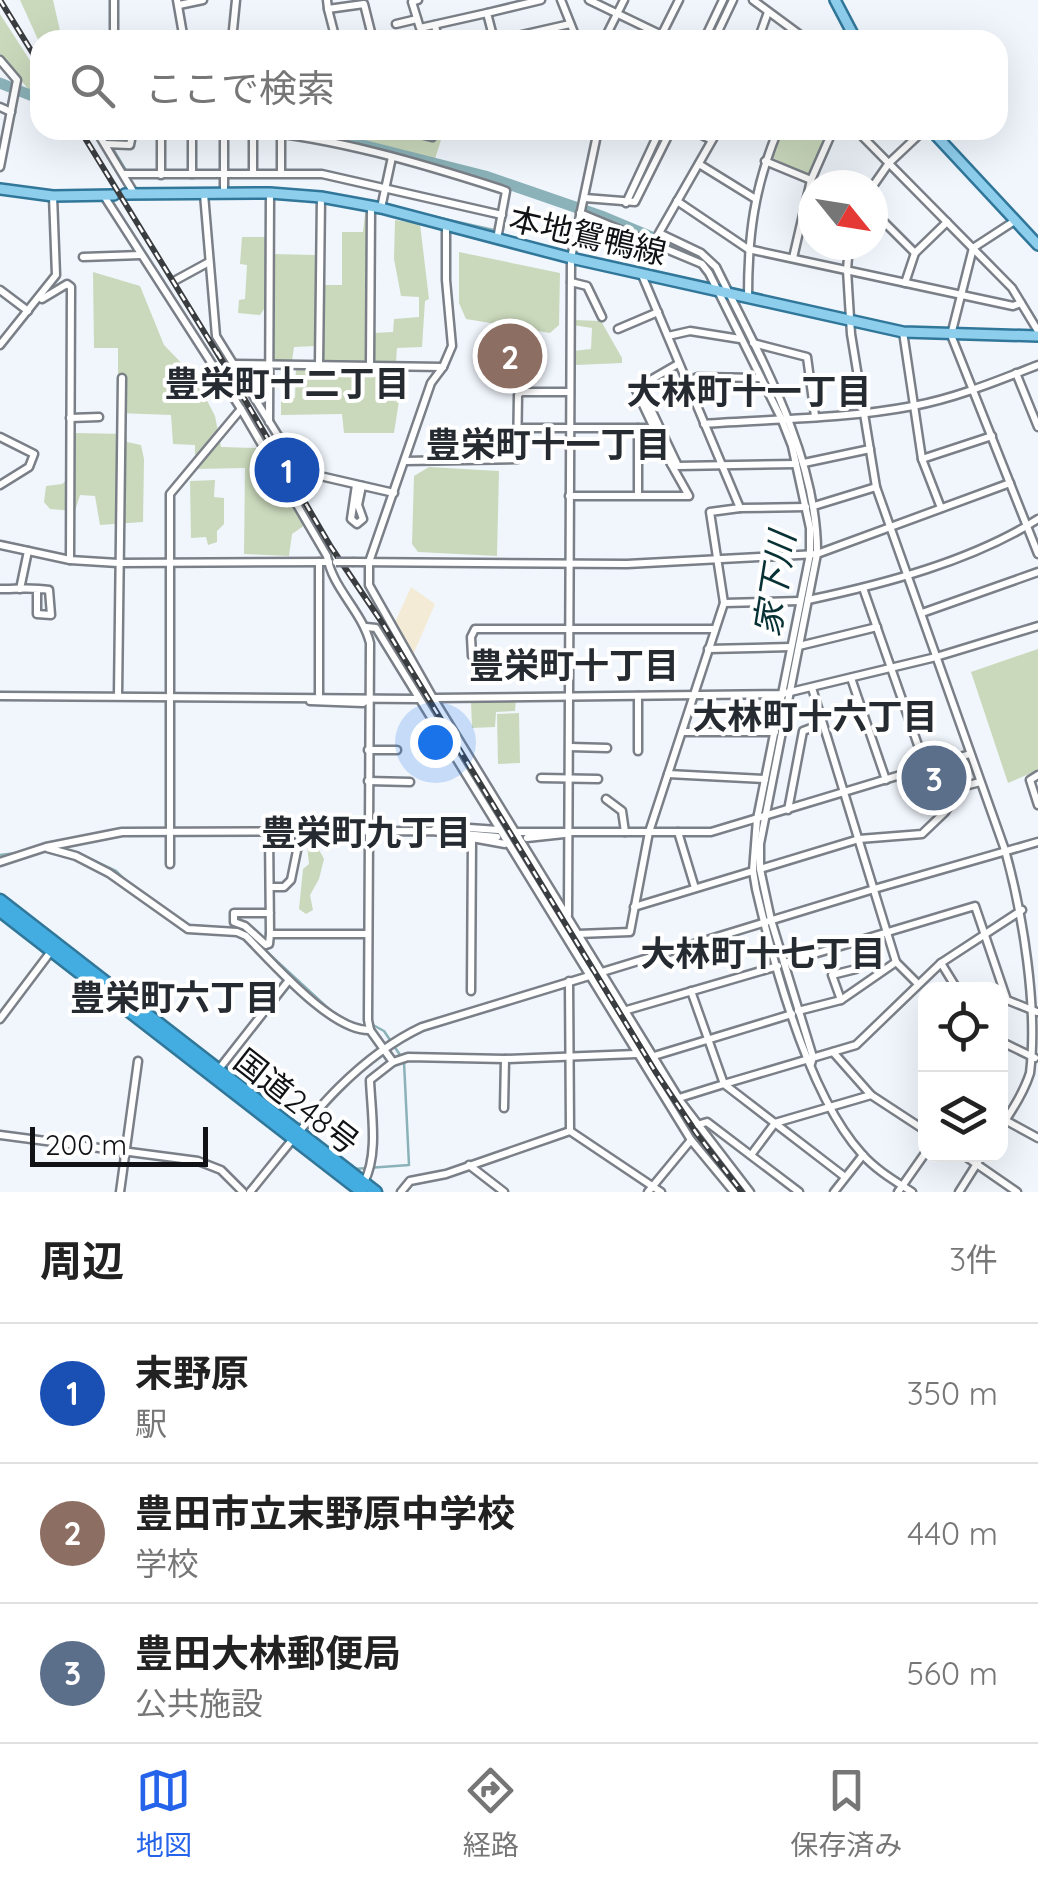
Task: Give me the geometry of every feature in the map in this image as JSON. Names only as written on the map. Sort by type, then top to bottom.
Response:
[{"type":"highway","name":"国道248号","points":[[0,900],[296,1136]]},
{"type":"highway","name":"国道248号","points":[[0,911],[363,1188],[376,1192]]},
{"type":"main road","points":[[835,0],[851,30]]},
{"type":"main road","points":[[937,140],[1038,245]]},
{"type":"main road","name":"本地鴛鴨線","points":[[0,189],[53,196],[270,193],[321,197],[570,258],[903,332],[1038,333]]},
{"type":"street","points":[[114,0],[114,30]]},
{"type":"street","points":[[182,30],[178,3],[203,0]]},
{"type":"street","points":[[233,30],[236,0]]},
{"type":"street","points":[[327,0],[333,30]]},
{"type":"street","points":[[418,0],[412,2],[420,28],[540,0]]},
{"type":"street","points":[[561,0],[573,30]]},
{"type":"street","points":[[590,0],[646,30]]},
{"type":"street","points":[[609,30],[624,0]]},
{"type":"street","points":[[664,30],[679,0]]},
{"type":"street","points":[[709,30],[724,0]]},
{"type":"street","points":[[719,30],[733,0]]},
{"type":"street","points":[[328,10],[364,4],[370,30]]},
{"type":"street","points":[[759,30],[761,5]]},
{"type":"street","points":[[761,5],[794,30]]},
{"type":"street","points":[[487,13],[493,30]]},
{"type":"street","points":[[396,24],[417,19]]},
{"type":"street","points":[[543,30],[570,24]]},
{"type":"street","points":[[434,25],[435,30]]},
{"type":"street","points":[[0,60],[17,80],[0,167]]},
{"type":"street","points":[[0,107],[10,112]]},
{"type":"street","points":[[102,140],[124,174],[119,195],[142,256],[169,284],[329,570],[366,626],[370,643],[370,1030],[393,1062]]},
{"type":"street","points":[[105,144],[130,144],[131,140]]},
{"type":"street","points":[[161,174],[162,140]]},
{"type":"street","points":[[192,140],[192,174]]},
{"type":"street","points":[[224,140],[224,194]]},
{"type":"street","points":[[251,140],[253,173]]},
{"type":"street","points":[[281,140],[281,173]]},
{"type":"street","points":[[310,140],[392,157],[506,191],[497,239]]},
{"type":"street","points":[[567,916],[570,258],[596,140]]},
{"type":"street","points":[[626,204],[655,140]]},
{"type":"street","points":[[585,198],[635,202],[666,140]]},
{"type":"street","points":[[712,140],[659,233],[708,258],[716,267],[741,339],[784,418]]},
{"type":"street","points":[[748,297],[754,198],[774,140]]},
{"type":"street","points":[[816,170],[829,140]]},
{"type":"street","points":[[866,140],[1012,288],[1038,333]]},
{"type":"street","points":[[884,170],[915,140]]},
{"type":"street","points":[[370,364],[376,208],[386,188],[392,157]]},
{"type":"street","points":[[765,161],[798,174]]},
{"type":"street","points":[[698,164],[754,198]]},
{"type":"street","points":[[124,174],[322,174],[502,215]]},
{"type":"street","points":[[269,423],[270,193]]},
{"type":"street","points":[[204,194],[216,336],[231,364],[301,470],[394,493]]},
{"type":"street","points":[[0,345],[56,276],[53,196]]},
{"type":"street","points":[[319,365],[321,197]]},
{"type":"street","points":[[677,201],[748,249],[1012,306],[1021,303]]},
{"type":"street","points":[[580,213],[691,258],[709,273],[751,343],[800,463],[810,507],[814,554],[760,818]]},
{"type":"street","points":[[1016,220],[973,248],[951,335],[1038,554]]},
{"type":"street","points":[[905,283],[915,254],[947,222]]},
{"type":"street","points":[[446,225],[447,308],[452,346],[431,383],[369,562],[369,584],[433,698],[679,1098],[750,1192]]},
{"type":"street","points":[[888,227],[915,254]]},
{"type":"street","points":[[793,258],[798,237]]},
{"type":"street","points":[[82,257],[142,256]]},
{"type":"street","points":[[847,260],[850,321],[876,487],[1005,850],[1022,910],[1038,1012],[1036,1058],[1008,1115]]},
{"type":"street","points":[[169,284],[209,266]]},
{"type":"street","points":[[642,274],[740,508]]},
{"type":"street","points":[[570,282],[587,286],[602,317]]},
{"type":"street","points":[[39,297],[42,299],[67,284],[71,287],[70,560]]},
{"type":"street","points":[[0,290],[28,312]]},
{"type":"street","points":[[618,329],[658,312]]},
{"type":"street","points":[[668,336],[690,331],[741,339]]},
{"type":"street","points":[[903,332],[922,460],[941,508]]},
{"type":"street","points":[[751,343],[806,357],[814,416]]},
{"type":"street","points":[[231,364],[443,367]]},
{"type":"street","points":[[678,364],[640,384],[673,463],[682,468],[800,463],[870,450]]},
{"type":"street","points":[[704,424],[914,406],[974,390],[1038,364]]},
{"type":"street","points":[[1016,374],[1038,426]]},
{"type":"street","points":[[685,382],[698,377],[760,378]]},
{"type":"street","points":[[118,696],[122,378]]},
{"type":"street","points":[[569,496],[690,496],[634,386]]},
{"type":"street","points":[[405,460],[517,459],[520,392],[570,392]]},
{"type":"street","points":[[170,864],[170,494],[241,409]]},
{"type":"street","points":[[70,418],[99,417]]},
{"type":"street","points":[[517,428],[653,428]]},
{"type":"street","points":[[638,428],[638,495]]},
{"type":"street","points":[[922,460],[992,436]]},
{"type":"street","points":[[0,437],[34,454],[30,468],[0,485]]},
{"type":"street","points":[[0,545],[70,560],[118,563],[568,564],[718,560],[814,554],[1010,483]]},
{"type":"street","points":[[359,486],[362,518],[356,524],[350,519],[359,486]]},
{"type":"street","points":[[578,934],[630,932],[649,832],[724,603],[710,512],[810,507],[876,487]]},
{"type":"street","points":[[724,603],[804,601],[863,588],[997,543],[1038,519]]},
{"type":"street","points":[[20,589],[28,551]]},
{"type":"street","points":[[320,694],[327,562]]},
{"type":"street","points":[[922,613],[1038,572]]},
{"type":"street","points":[[863,588],[923,768],[928,796]]},
{"type":"street","points":[[0,589],[36,589]]},
{"type":"street","points":[[366,626],[376,628],[498,834],[690,1140],[734,1192]]},
{"type":"street","points":[[433,698],[786,694],[936,657],[1038,626]]},
{"type":"street","points":[[707,649],[795,647],[877,627]]},
{"type":"street","points":[[472,656],[475,629],[714,629]]},
{"type":"street","points":[[851,678],[886,780]]},
{"type":"street","points":[[679,1098],[856,1045],[918,984],[896,962],[812,688]]},
{"type":"street","points":[[786,694],[765,779],[760,818],[756,870],[767,921],[810,1060],[844,1133],[900,1189],[912,1192]]},
{"type":"street","points":[[0,696],[419,699]]},
{"type":"street","points":[[638,696],[638,751]]},
{"type":"street","points":[[788,810],[803,731],[822,724]]},
{"type":"street","points":[[682,732],[775,732]]},
{"type":"street","points":[[570,747],[607,748]]},
{"type":"street","points":[[368,750],[397,750]]},
{"type":"street","points":[[516,832],[710,832],[970,754]]},
{"type":"street","points":[[668,774],[765,779]]},
{"type":"street","points":[[1038,775],[1030,782],[1038,804]]},
{"type":"street","points":[[541,778],[598,779]]},
{"type":"street","points":[[368,781],[410,782]]},
{"type":"street","points":[[634,907],[859,839],[922,834],[945,812],[961,787],[980,782]]},
{"type":"street","points":[[606,799],[622,811],[624,832]]},
{"type":"street","points":[[434,831],[441,826],[498,834]]},
{"type":"street","points":[[269,831],[270,887],[270,913],[270,944],[234,922],[234,912],[270,913]]},
{"type":"street","points":[[270,887],[284,887],[291,880],[301,831]]},
{"type":"street","points":[[0,862],[46,847],[122,832],[434,831],[507,844]]},
{"type":"street","points":[[526,838],[570,832]]},
{"type":"street","points":[[678,832],[695,888]]},
{"type":"street","points":[[471,991],[472,839]]},
{"type":"street","points":[[0,1135],[208,1164],[246,1192],[353,1072],[383,1047],[432,1024],[874,888],[1038,842]]},
{"type":"street","points":[[46,847],[76,856],[109,873],[188,929],[246,936],[290,980],[343,1024],[370,1030]]},
{"type":"street","points":[[0,853],[10,859]]},
{"type":"street","points":[[627,1010],[974,906],[1008,1000],[1038,1012]]},
{"type":"street","points":[[920,982],[941,962],[1022,910]]},
{"type":"street","points":[[270,934],[368,934]]},
{"type":"street","points":[[1028,945],[1038,942]]},
{"type":"street","points":[[0,1019],[52,950]]},
{"type":"street","points":[[654,1056],[841,1000],[896,962]]},
{"type":"street","points":[[941,962],[952,982]]},
{"type":"street","points":[[841,1000],[832,976],[856,969]]},
{"type":"street","points":[[218,1071],[290,980]]},
{"type":"street","points":[[569,981],[570,1130]]},
{"type":"street","points":[[691,991],[724,1084],[846,1178]]},
{"type":"street","points":[[1008,1044],[1036,1058]]},
{"type":"street","points":[[833,1052],[871,1095],[918,1126]]},
{"type":"street","points":[[363,1188],[371,1158],[370,1080],[393,1062],[408,1056],[505,1059],[636,1054]]},
{"type":"street","points":[[504,1108],[505,1059]]},
{"type":"street","points":[[120,1192],[138,1061]]},
{"type":"street","points":[[751,1155],[776,1124],[871,1095]]},
{"type":"street","points":[[697,1124],[708,1122],[799,1192]]},
{"type":"street","points":[[1008,1126],[1038,1138]]},
{"type":"street","points":[[400,1192],[410,1181],[469,1166],[570,1130]]},
{"type":"street","points":[[570,1130],[651,1189],[661,1192]]},
{"type":"street","points":[[651,1189],[690,1140]]},
{"type":"street","points":[[834,1192],[863,1155]]},
{"type":"street","points":[[900,1189],[919,1162]]},
{"type":"street","points":[[973,1162],[1017,1192]]},
{"type":"street","points":[[960,1192],[976,1164]]},
{"type":"street","points":[[469,1166],[504,1192]]},
{"type":"shaded area","points":[[411,587],[435,604],[413,655],[395,622]]},
{"type":"green space","points":[[20,0],[53,0],[60,30],[34,30]]},
{"type":"green space","points":[[0,14],[30,60],[30,89],[28,89],[0,54]]},
{"type":"green space","points":[[354,140],[441,140],[435,159]]},
{"type":"green space","points":[[777,140],[825,140],[812,170],[798,170],[771,157]]},
{"type":"green space","points":[[369,212],[369,362],[321,362],[322,285],[342,285],[342,232],[363,232],[365,213]]},
{"type":"green space","points":[[395,220],[420,224],[429,299],[425,301],[422,347],[397,348],[396,362],[373,361],[373,333],[393,332],[394,319],[419,317],[419,297],[401,296],[394,259]]},
{"type":"green space","points":[[242,237],[267,237],[267,305],[260,315],[238,313],[239,300],[245,299],[247,265],[240,264]]},
{"type":"green space","points":[[459,252],[560,273],[559,325],[550,333],[466,319],[459,303]]},
{"type":"green space","points":[[274,254],[315,255],[316,346],[294,347],[292,361],[274,360]]},
{"type":"green space","points":[[93,272],[140,286],[164,345],[195,377],[215,416],[221,447],[260,448],[305,525],[292,534],[289,556],[244,554],[245,468],[195,469],[195,445],[173,444],[171,415],[118,413],[118,348],[94,348]]},
{"type":"green space","points":[[573,320],[601,321],[622,363],[576,365],[573,351],[591,349],[592,328],[573,325]]},
{"type":"green space","points":[[383,369],[399,401],[394,433],[344,433],[342,414],[281,415],[281,400],[295,398],[296,370]]},
{"type":"green space","points":[[75,433],[126,434],[127,442],[141,445],[143,522],[100,525],[95,496],[80,495],[75,511],[50,509],[44,502],[46,486],[62,484],[74,475]]},
{"type":"green space","points":[[429,467],[499,471],[497,556],[418,552],[412,544],[414,476]]},
{"type":"green space","points":[[215,480],[214,497],[224,498],[224,524],[217,531],[217,542],[208,545],[206,537],[191,538],[190,481]]},
{"type":"green space","points":[[1038,649],[1038,770],[1008,783],[971,672]]},
{"type":"green space","points":[[516,700],[515,711],[496,712],[495,727],[472,728],[471,702]]},
{"type":"green space","points":[[519,713],[520,763],[498,764],[497,714]]},
{"type":"green space","points":[[311,835],[322,838],[317,846],[324,859],[310,895],[313,910],[306,914],[299,909]]},
{"type":"waterway","name":"家下川","points":[[0,83],[30,95]]},
{"type":"waterway","name":"家下川","points":[[343,140],[485,176],[604,217],[700,257],[712,272],[787,424]]},
{"type":"waterway","points":[[113,149],[127,172]]},
{"type":"waterway","points":[[285,190],[317,192]]},
{"type":"waterway","points":[[354,199],[494,230]]},
{"type":"waterway","name":"家下川","points":[[800,461],[810,506]]},
{"type":"waterway","name":"家下川","points":[[768,781],[814,534]]},
{"type":"waterway","points":[[0,855],[24,852]]},
{"type":"waterway","points":[[77,853],[116,871],[129,884]]},
{"type":"waterway","name":"家下川","points":[[756,859],[764,908],[808,1052]]},
{"type":"waterway","points":[[189,925],[240,929],[245,933]]},
{"type":"waterway","points":[[255,941],[330,1010]]},
{"type":"waterway","points":[[373,1025],[384,1031],[400,1055]]},
{"type":"waterway","points":[[354,1169],[409,1165],[404,1062]]},
{"type":"railway","points":[[0,0],[30,49]]},
{"type":"railway","points":[[86,140],[222,361]]},
{"type":"railway","points":[[217,352],[331,547],[383,624],[655,1071],[742,1192]]},
{"type":"place","name":"豊田市立末野原中学校","points":[[510,356]]},
{"type":"place","name":"末野原","points":[[287,470]]},
{"type":"place","name":"豊田大林郵便局","points":[[934,778]]},
{"type":"district","name":"豊栄町十二丁目","points":[[287,383]]},
{"type":"district","name":"大林町十一丁目","points":[[749,391]]},
{"type":"district","name":"豊栄町十一丁目","points":[[548,444]]},
{"type":"district","name":"豊栄町十丁目","points":[[574,665]]},
{"type":"district","name":"大林町十六丁目","points":[[815,716]]},
{"type":"district","name":"豊栄町九丁目","points":[[366,832]]},
{"type":"district","name":"大林町十七丁目","points":[[763,953]]},
{"type":"district","name":"豊栄町六丁目","points":[[175,997]]}]
